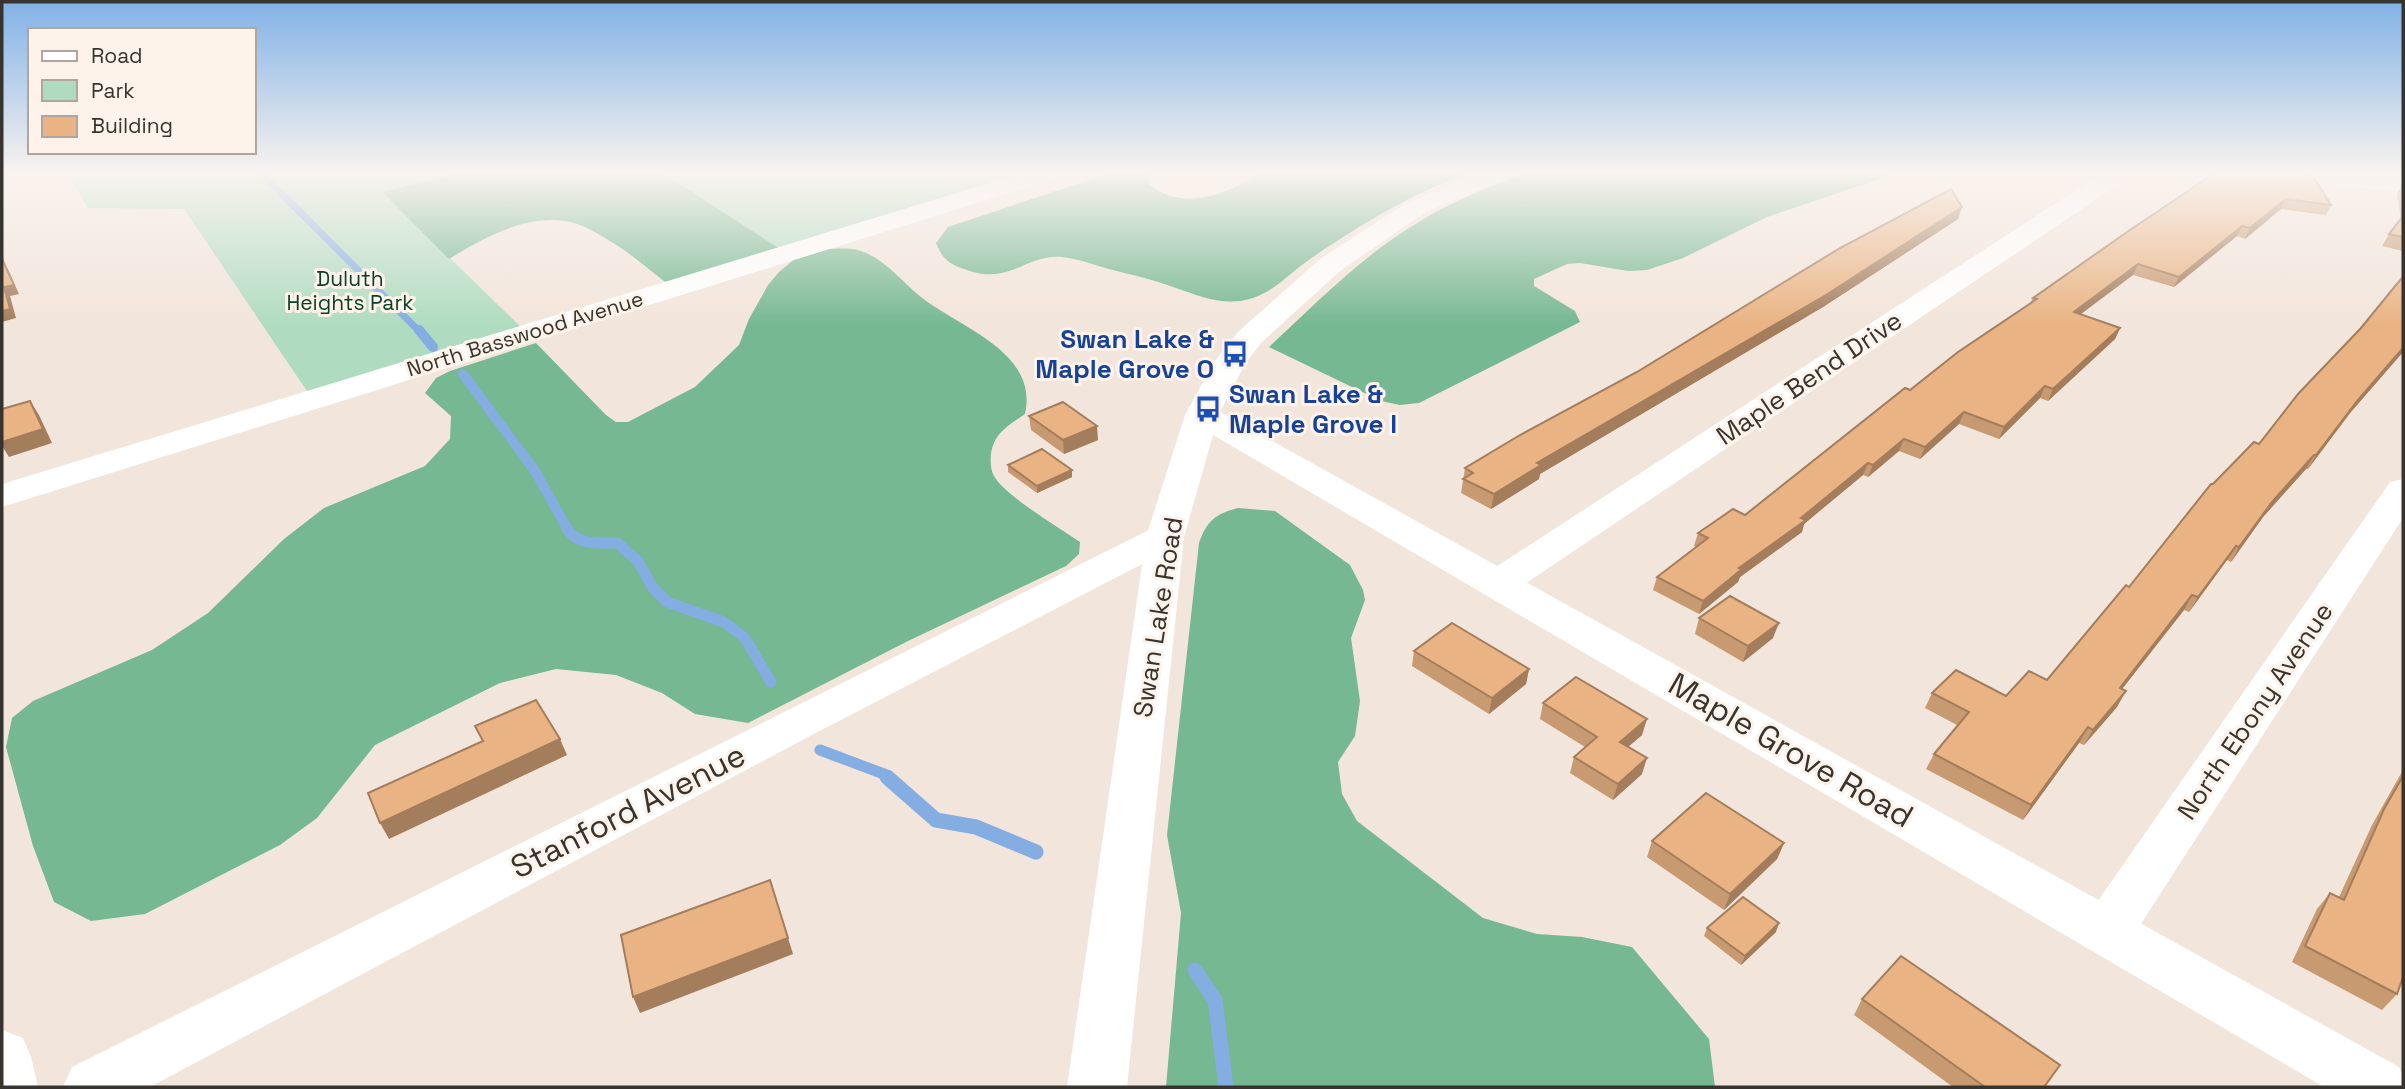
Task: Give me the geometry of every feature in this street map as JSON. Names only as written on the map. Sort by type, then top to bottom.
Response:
[{"type":"street","name":"North Basswood Avenue","points":[[2,496],[883,224]]},
{"type":"street","name":"Swan Lake Road","points":[[1097,1087],[1165,537],[1202,415],[1230,362],[1251,337],[1330,265],[1391,224]]},
{"type":"street","name":"Maple Bend Drive","points":[[1499,583],[2042,224]]},
{"type":"street","name":"Maple Grove Road","points":[[1202,415],[2378,1087]]},
{"type":"street","name":"North Ebony Avenue","points":[[2106,931],[2403,490]]},
{"type":"street","name":"Stanford Avenue","points":[[93,1087],[1165,537]]},
{"type":"street","points":[[2,1057],[8,1087]]},
{"type":"green space","name":"Duluth Heights Park","points":[[194,224],[415,224],[528,334],[313,400]]},
{"type":"green space","points":[[414,224],[523,224],[476,243],[449,259]]},
{"type":"green space","points":[[577,224],[741,224],[788,254],[674,288],[629,254]]},
{"type":"green space","points":[[741,224],[885,224],[788,254]]},
{"type":"green space","points":[[958,224],[1365,224],[1310,259],[1269,290],[1253,298],[1233,302],[1204,297],[1152,280],[1063,257],[1049,257],[1005,272],[978,273],[961,268],[942,255],[936,243],[948,227]]},
{"type":"green space","points":[[1416,224],[1753,224],[1683,258],[1647,270],[1628,271],[1580,263],[1567,264],[1534,279],[1534,286],[1575,311],[1580,322],[1419,403],[1400,405],[1381,401],[1269,347],[1336,284]]},
{"type":"green space","points":[[823,249],[852,249],[870,255],[886,265],[921,297],[975,331],[1009,358],[1020,374],[1026,392],[1025,414],[996,438],[991,455],[992,472],[1000,484],[1020,502],[1080,542],[1079,554],[1066,566],[906,642],[748,723],[695,714],[662,693],[616,675],[556,669],[500,683],[375,745],[317,818],[280,845],[145,914],[91,921],[54,902],[33,846],[6,747],[12,718],[33,701],[152,650],[208,613],[284,539],[324,508],[425,466],[450,439],[451,416],[425,393],[436,378],[536,343],[606,415],[616,422],[628,422],[695,387],[739,345],[749,319],[768,285],[779,272],[797,257]]},
{"type":"green space","points":[[1238,508],[1275,511],[1350,565],[1363,590],[1365,600],[1351,638],[1360,701],[1355,736],[1338,762],[1342,794],[1357,821],[1483,918],[1537,934],[1582,937],[1632,947],[1709,1039],[1715,1087],[1166,1087],[1181,913],[1167,835],[1199,543],[1205,529],[1213,520]]},
{"type":"building","points":[[1885,224],[1936,224],[1826,295],[1537,463],[1541,465],[1494,494],[1463,479],[1473,473],[1465,468],[1637,372],[1840,248]]},
{"type":"building","points":[[2139,224],[2255,224],[2250,228],[2242,226],[2179,277],[2138,264],[2074,312],[2120,328],[2053,389],[2045,386],[2004,427],[1964,412],[1925,447],[1904,439],[1873,465],[1868,463],[1801,518],[1806,520],[1739,568],[1742,569],[1703,601],[1657,577],[1708,538],[1698,533],[1733,509],[1745,515],[1905,388],[1910,390],[1958,352],[2037,299],[2033,298]]},
{"type":"building","points":[[2397,224],[2403,224],[2403,237],[2389,234]]},
{"type":"building","points":[[2,259],[14,285],[4,287],[10,309],[2,311]]},
{"type":"building","points":[[2403,277],[2403,348],[2358,400],[2316,455],[2272,502],[2198,597],[2192,595],[2120,688],[2126,691],[2093,730],[2088,727],[2031,805],[1934,754],[1969,712],[1932,693],[1956,670],[2006,696],[2029,671],[2047,680],[2126,585],[2129,587],[2211,484],[2254,442],[2259,444],[2298,394],[2361,328]]},
{"type":"building","points":[[30,401],[43,429],[2,442],[2,409]]},
{"type":"building","points":[[1063,402],[1097,426],[1063,440],[1029,416]]},
{"type":"building","points":[[1042,449],[1072,470],[1037,486],[1008,465]]},
{"type":"building","points":[[1730,596],[1779,623],[1748,646],[1699,618]]},
{"type":"building","points":[[1452,623],[1529,669],[1492,698],[1414,651]]},
{"type":"building","points":[[1576,677],[1647,719],[1620,742],[1647,758],[1618,784],[1574,757],[1597,737],[1543,703]]},
{"type":"building","points":[[536,700],[560,739],[380,823],[368,793],[483,741],[475,726]]},
{"type":"building","points":[[2403,776],[2403,977],[2397,994],[2305,946],[2330,893],[2344,900],[2384,809]]},
{"type":"building","points":[[1706,793],[1784,843],[1730,894],[1652,841]]},
{"type":"building","points":[[770,880],[788,938],[633,997],[621,935]]},
{"type":"building","points":[[1743,897],[1779,923],[1745,956],[1707,928]]},
{"type":"building","points":[[1901,956],[2060,1065],[2044,1087],[1985,1087],[1862,999]]},
{"type":"waterway","points":[[312,224],[420,332]]},
{"type":"waterway","points":[[419,330],[433,347]]},
{"type":"waterway","points":[[463,374],[535,471],[568,530]]},
{"type":"waterway","points":[[567,528],[571,534],[583,541],[617,543],[638,561],[653,588],[667,602],[724,622],[745,638],[771,682]]},
{"type":"waterway","points":[[820,750],[889,778]]},
{"type":"waterway","points":[[887,777],[936,820],[976,827],[1036,852]]},
{"type":"waterway","points":[[1195,970],[1215,1000],[1226,1087]]},
{"type":"place","name":"Swan Lake & Maple Grove O","points":[[1235,354]]},
{"type":"place","name":"Swan Lake & Maple Grove I","points":[[1208,409]]}]
